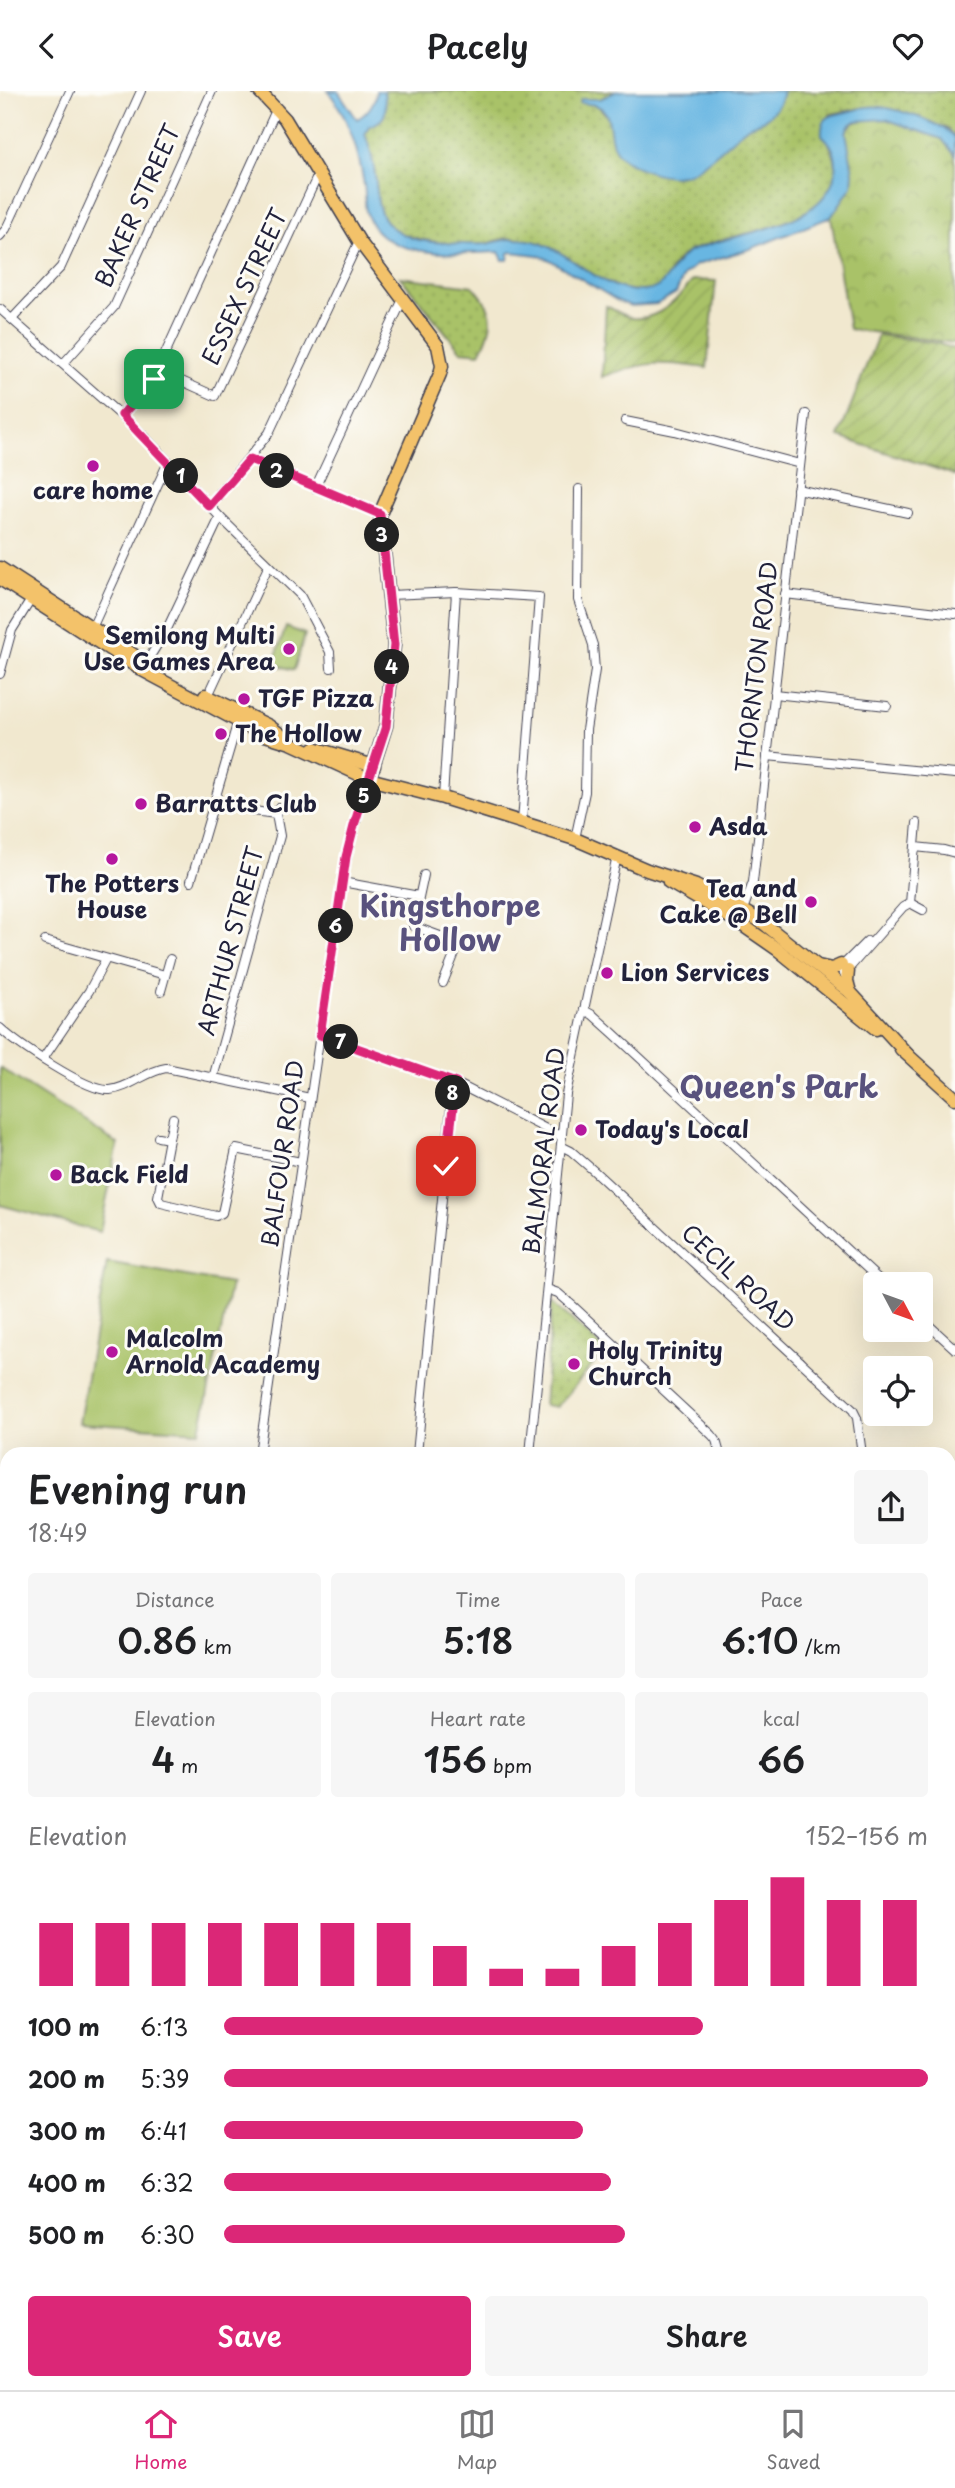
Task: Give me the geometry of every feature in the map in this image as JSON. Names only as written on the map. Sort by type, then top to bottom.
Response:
[{"type":"main road","points":[[259,91],[277,108],[359,241],[438,346],[442,366],[380,514],[394,645],[386,726],[371,773]]},
{"type":"main road","points":[[0,568],[142,670],[269,726],[291,743]]},
{"type":"main road","points":[[0,579],[31,592],[92,628],[262,734],[443,798],[575,839],[648,870],[696,886],[752,925],[798,965],[832,978],[831,984],[848,998]]},
{"type":"main road","points":[[740,916],[762,922],[955,1098]]},
{"type":"main road","points":[[816,972],[845,968],[848,998]]},
{"type":"street","points":[[0,236],[6,229],[70,91]]},
{"type":"street","points":[[12,319],[61,267],[141,91]]},
{"type":"street","name":"BAKER STREET","points":[[63,364],[114,307],[212,91]]},
{"type":"street","points":[[122,415],[154,379],[277,108]]},
{"type":"street","name":"ESSEX STREET","points":[[157,370],[215,396],[318,175]]},
{"type":"street","points":[[209,506],[269,433],[359,241]]},
{"type":"street","points":[[314,488],[403,299]]},
{"type":"street","points":[[0,309],[122,415],[209,506],[300,595],[330,652],[331,668]]},
{"type":"street","name":"THORNTON ROAD","points":[[740,916],[752,881],[806,414]]},
{"type":"street","points":[[625,421],[675,431],[800,464]]},
{"type":"street","points":[[250,459],[380,514]]},
{"type":"street","points":[[92,628],[168,462]]},
{"type":"street","points":[[575,839],[584,792],[586,730],[595,670],[593,645],[578,600],[579,489]]},
{"type":"street","points":[[797,489],[908,513]]},
{"type":"street","points":[[146,663],[167,629],[220,517]]},
{"type":"street","points":[[206,700],[269,565]]},
{"type":"street","points":[[0,674],[12,630],[31,592]]},
{"type":"street","points":[[443,798],[456,592]]},
{"type":"street","points":[[390,595],[456,592],[539,597],[522,823]]},
{"type":"street","points":[[785,594],[955,614]]},
{"type":"street","points":[[774,694],[887,706]]},
{"type":"street","points":[[191,881],[238,721]]},
{"type":"street","points":[[767,756],[955,773]]},
{"type":"street","name":"BALFOUR ROAD","points":[[261,1447],[342,882],[350,841],[371,773]]},
{"type":"street","name":"ARTHUR STREET","points":[[213,1078],[280,836],[277,811],[253,811]]},
{"type":"street","points":[[910,903],[917,823]]},
{"type":"street","points":[[915,847],[944,849],[955,853]]},
{"type":"street","name":"BALMORAL ROAD","points":[[531,1447],[566,1094],[617,856]]},
{"type":"street","points":[[424,875],[413,926],[459,943],[443,983]]},
{"type":"street","points":[[342,882],[419,896]]},
{"type":"street","points":[[910,903],[923,910]]},
{"type":"street","points":[[832,978],[910,903]]},
{"type":"street","points":[[45,941],[165,975]]},
{"type":"street","points":[[43,1059],[89,991],[106,959]]},
{"type":"street","points":[[161,991],[170,959]]},
{"type":"street","points":[[584,1010],[613,1033],[871,1272]]},
{"type":"street","points":[[0,1028],[29,1051],[105,1090],[119,1087],[157,1069],[166,1068],[310,1098]]},
{"type":"street","name":"CECIL ROAD","points":[[320,1035],[456,1083],[561,1142],[853,1410],[858,1418],[861,1447]]},
{"type":"street","points":[[418,1447],[456,1083]]},
{"type":"street","points":[[173,1118],[158,1197],[161,1203],[216,1216],[222,1213],[236,1149],[300,1162]]},
{"type":"street","points":[[158,1137],[169,1139]]},
{"type":"street","points":[[547,1289],[558,1293],[573,1306],[712,1435],[718,1447]]},
{"type":"street","points":[[933,1329],[955,1349]]},
{"type":"green space","points":[[384,91],[617,91],[600,99],[581,99],[598,106],[608,117],[689,173],[749,126],[766,117],[779,102],[783,91],[955,91],[955,137],[946,128],[867,107],[830,114],[827,137],[835,158],[836,170],[829,190],[815,205],[774,226],[704,245],[686,253],[675,264],[664,282],[651,290],[641,291],[611,284],[556,251],[527,240],[508,238],[485,244],[435,242],[397,231],[389,225],[379,208],[370,149],[365,134],[369,126],[384,116]]},
{"type":"green space","points":[[886,119],[942,139],[955,155],[955,343],[849,329],[831,217],[852,186],[846,132],[858,122]]},
{"type":"green space","points":[[400,277],[473,286],[486,303],[491,318],[480,353],[461,351]]},
{"type":"green space","points":[[693,280],[716,281],[707,368],[654,364],[602,377],[606,306],[632,318],[651,316],[675,301]]},
{"type":"green space","points":[[878,335],[936,343],[955,349],[955,475],[839,437]]},
{"type":"green space","name":"Semilong Multi Use Games Area","points":[[286,627],[305,634],[294,670],[273,664]]},
{"type":"green space","name":"Back Field","points":[[0,1068],[118,1144],[100,1232],[0,1205]]},
{"type":"green space","points":[[107,1262],[231,1284],[200,1431],[79,1423]]},
{"type":"green space","points":[[552,1302],[605,1350],[557,1407],[544,1405]]},
{"type":"water","points":[[328,91],[338,91],[357,119],[370,107],[376,91],[384,91],[384,116],[369,126],[365,134],[370,149],[379,208],[394,229],[418,240],[437,242],[486,244],[511,239],[528,240],[557,251],[598,278],[627,290],[643,291],[659,285],[679,260],[693,250],[776,225],[797,217],[814,206],[828,191],[835,173],[834,152],[822,135],[824,123],[830,116],[863,107],[888,108],[913,115],[955,137],[955,155],[942,139],[886,119],[856,121],[846,132],[853,172],[852,186],[831,217],[750,249],[696,265],[684,275],[676,293],[657,304],[631,306],[537,255],[512,252],[509,253],[508,260],[503,260],[499,252],[422,251],[387,239],[374,227],[366,211],[365,188],[356,148],[342,112]]},
{"type":"water","points":[[617,91],[783,91],[779,103],[766,118],[749,126],[696,169],[670,176],[638,167],[620,156],[611,140],[609,120],[603,109],[580,103],[581,99],[600,99]]},
{"type":"place","name":"care home","points":[[93,466]]},
{"type":"place","name":"Semilong Multi Use Games Area","points":[[289,649]]},
{"type":"place","name":"TGF Pizza","points":[[244,699]]},
{"type":"place","name":"The Hollow","points":[[221,734]]},
{"type":"place","name":"Barratts Club","points":[[141,804]]},
{"type":"place","name":"Asda","points":[[695,827]]},
{"type":"place","name":"The Potters House","points":[[112,859]]},
{"type":"place","name":"Tea and Cake @ Bell","points":[[811,902]]},
{"type":"place","name":"Lion Services","points":[[607,973]]},
{"type":"place","name":"Today's Local","points":[[581,1130]]},
{"type":"place","name":"Back Field","points":[[56,1175]]},
{"type":"place","name":"Malcolm Arnold Academy","points":[[112,1352]]},
{"type":"place","name":"Holy Trinity Church","points":[[574,1364]]},
{"type":"district","name":"Kingsthorpe Hollow","points":[[450,924]]},
{"type":"district","name":"Queen's Park","points":[[779,1088]]},
{"type":"route","points":[[154,379],[122,415],[209,506],[250,459],[380,514],[394,645],[386,726],[346,857],[320,1035],[456,1083],[446,1166]]}]
